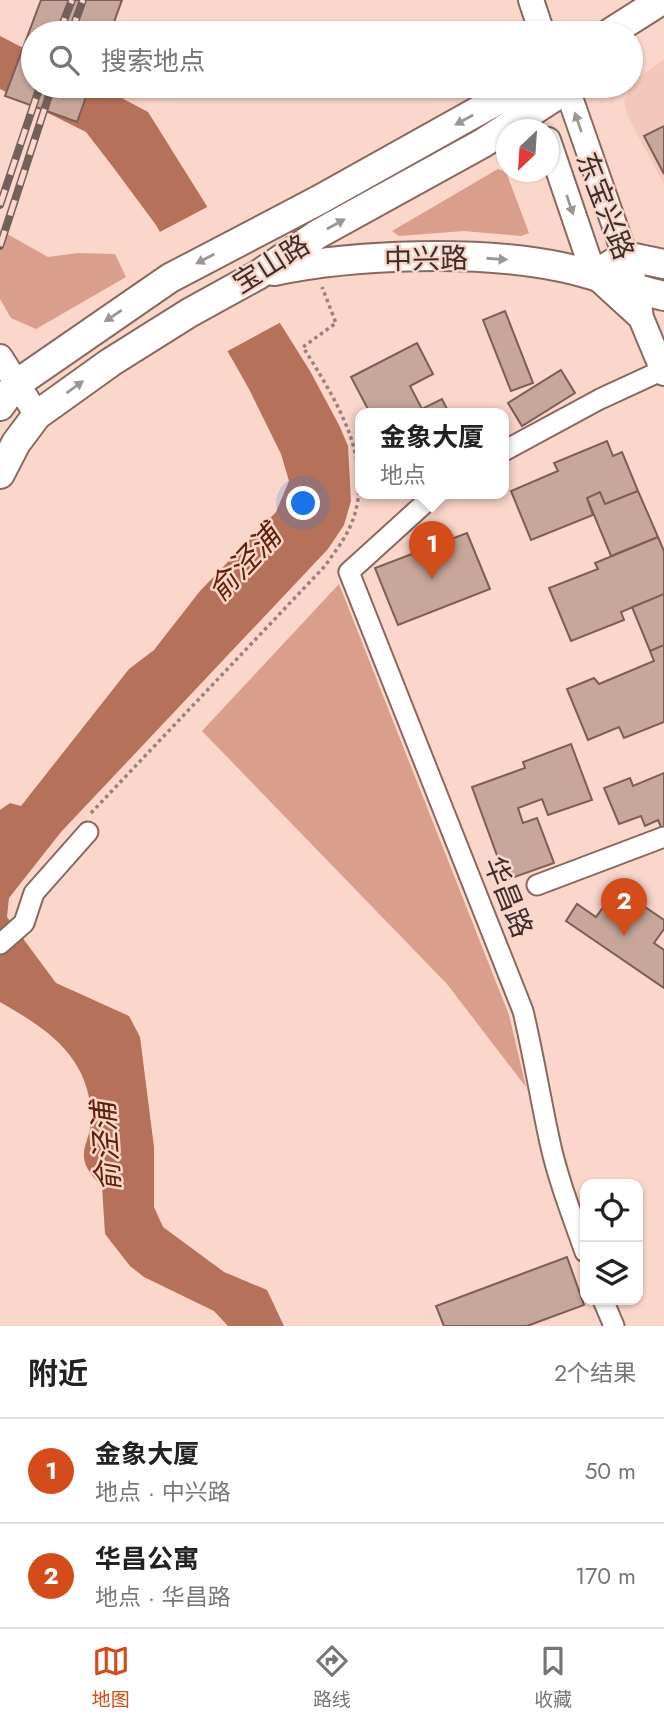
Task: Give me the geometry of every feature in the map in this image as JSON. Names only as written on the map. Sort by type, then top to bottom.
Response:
[{"type":"main road","points":[[629,21],[662,0]]},
{"type":"main road","points":[[643,33],[664,18]]},
{"type":"main road","name":"宝山路","points":[[7,396],[170,278],[240,241],[534,102]]},
{"type":"main road","name":"宝山路","points":[[0,474],[16,443],[37,415],[111,362],[189,313],[258,275],[318,234],[483,143],[534,102]]},
{"type":"main road","points":[[594,275],[625,256],[664,264]]},
{"type":"main road","name":"中兴路","points":[[258,275],[312,263],[493,258],[532,262],[594,275],[650,293]]},
{"type":"street","points":[[531,0],[538,21]]},
{"type":"street","name":"东宝兴路","points":[[572,98],[625,256],[650,293],[641,318]]},
{"type":"street","name":"东宝兴路","points":[[559,172],[594,275],[641,318],[663,372]]},
{"type":"street","points":[[0,357],[7,396],[37,415]]},
{"type":"street","points":[[509,448],[600,399],[663,372]]},
{"type":"street","name":"华昌路","points":[[429,499],[349,572],[523,1011],[539,1076],[549,1140],[581,1242]]},
{"type":"street","points":[[0,944],[24,923],[34,893],[87,826]]},
{"type":"street","points":[[537,885],[664,838]]},
{"type":"street","points":[[605,1305],[614,1326]]},
{"type":"path","points":[[312,263],[336,323],[303,347],[355,446]]},
{"type":"path","points":[[87,826],[325,566],[349,530],[357,499]]},
{"type":"shaded area","points":[[664,59],[664,184],[627,115],[624,101],[625,98],[643,98],[643,75]]},
{"type":"shaded area","points":[[496,170],[496,182],[510,182],[529,233],[521,236],[464,231],[399,236],[392,231]]},
{"type":"shaded area","points":[[0,230],[48,257],[78,253],[115,254],[126,277],[36,329],[11,318],[0,299]]},
{"type":"shaded area","points":[[339,584],[509,1015],[526,1087],[447,984],[202,731]]},
{"type":"water","name":"俞泾浦","points":[[0,36],[21,47],[21,98],[122,98],[148,112],[310,371],[348,446],[351,501],[344,525],[328,549],[61,832],[9,898],[7,917],[56,983],[129,1016],[140,1037],[154,1147],[154,1207],[163,1227],[224,1272],[267,1290],[284,1326],[228,1326],[214,1311],[144,1277],[130,1266],[105,1234],[102,1186],[92,1175],[84,1157],[91,1112],[82,1074],[73,1059],[48,1033],[0,1002],[0,810],[10,803],[21,806],[129,669],[154,650],[200,591],[276,512],[289,481],[281,454],[249,389],[156,225],[86,132],[0,89]]},
{"type":"pier","points":[[211,205],[283,321],[224,353],[156,234]]},
{"type":"building","points":[[41,0],[122,0],[114,21],[33,21]]},
{"type":"building","points":[[21,53],[21,98],[86,98],[77,122],[5,96]]},
{"type":"building","points":[[664,126],[664,174],[644,136]]},
{"type":"building","points":[[505,311],[533,383],[511,391],[483,320]]},
{"type":"building","points":[[417,343],[433,374],[410,386],[421,408],[367,408],[351,377]]},
{"type":"building","points":[[561,370],[575,393],[522,426],[508,403]]},
{"type":"building","points":[[442,399],[446,408],[424,408]]},
{"type":"building","points":[[607,441],[613,456],[622,452],[638,491],[605,504],[600,492],[587,498],[593,515],[531,540],[511,491],[558,471],[554,463]]},
{"type":"building","points":[[638,491],[658,537],[611,556],[587,498],[600,492],[605,504]]},
{"type":"building","points":[[467,533],[490,589],[398,625],[375,568]]},
{"type":"building","points":[[658,537],[664,551],[664,594],[621,612],[624,620],[571,641],[549,588],[598,569],[595,563]]},
{"type":"building","points":[[664,594],[664,645],[650,651],[632,607]]},
{"type":"building","points":[[664,645],[664,722],[624,738],[619,727],[588,740],[567,689],[594,678],[599,684],[654,661],[650,651]]},
{"type":"building","points":[[571,744],[592,800],[548,815],[542,799],[518,808],[523,823],[537,818],[554,863],[506,880],[472,787],[525,768],[523,762]]},
{"type":"building","points":[[664,773],[664,834],[658,820],[645,826],[641,816],[619,824],[604,788],[630,778],[633,786]]},
{"type":"building","points":[[626,894],[664,920],[664,929],[654,943],[664,950],[664,988],[566,921],[577,904],[596,917],[606,903],[615,909]]},
{"type":"building","points":[[567,1257],[580,1294],[580,1305],[584,1305],[527,1326],[444,1326],[436,1306]]},
{"type":"railway","points":[[64,21],[72,0]]},
{"type":"railway","points":[[75,21],[83,0]]},
{"type":"railway","points":[[0,205],[36,98]]},
{"type":"railway","points":[[0,246],[48,98]]},
{"type":"place","name":"金象大厦","points":[[432,579]]},
{"type":"place","name":"华昌公寓","points":[[624,936]]}]
